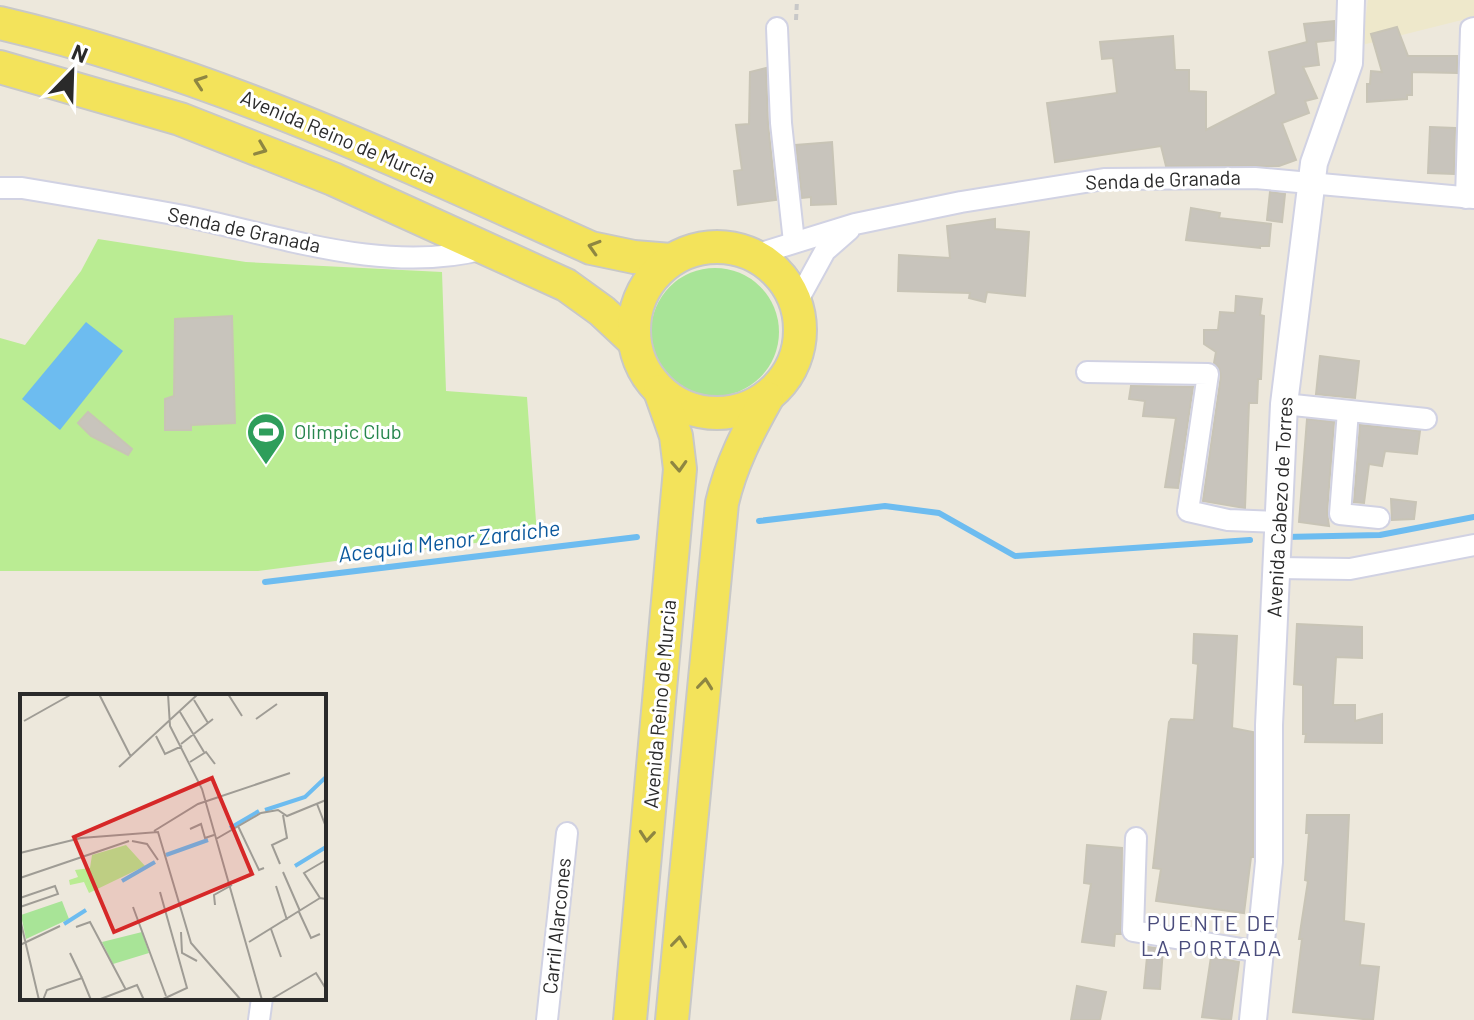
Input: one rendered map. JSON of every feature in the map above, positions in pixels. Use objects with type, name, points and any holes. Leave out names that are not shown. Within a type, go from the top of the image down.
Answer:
[{"type":"main road","name":"Avenida Reino de Murcia","points":[[0,23],[64,38],[247,98],[339,135],[591,248],[634,257],[671,260]]},
{"type":"main road","name":"Avenida Reino de Murcia","points":[[0,67],[114,98],[250,145],[488,248],[566,285],[602,311],[630,353]]},
{"type":"main road","points":[[727,247],[755,255],[780,274],[797,302],[801,335],[794,364],[777,389],[767,398],[741,410],[712,414],[684,407],[650,392],[643,368],[630,353],[636,310],[649,282],[671,260],[698,249],[727,247]]},
{"type":"main road","name":"Avenida Reino de Murcia","points":[[630,1020],[680,469],[676,436],[650,392]]},
{"type":"main road","name":"Avenida Reino de Murcia","points":[[672,1020],[722,503],[734,463],[767,398]]},
{"type":"street","name":"Avenida Cabezo de Torres","points":[[1253,1020],[1269,862],[1269,725],[1284,404],[1311,185],[1317,154],[1349,63],[1351,0]]},
{"type":"street","points":[[777,28],[781,123],[794,242]]},
{"type":"street","points":[[1470,198],[1471,29],[1474,28]]},
{"type":"street","name":"Senda de Granada","points":[[755,255],[855,224],[961,202],[1104,179],[1255,178],[1470,198]]},
{"type":"street","name":"Senda de Granada","points":[[0,188],[22,188],[153,211],[388,257],[465,254],[488,248]]},
{"type":"street","points":[[797,302],[825,251],[855,224]]},
{"type":"street","points":[[1087,372],[1208,374],[1188,511],[1228,520],[1279,522]]},
{"type":"street","points":[[1284,404],[1426,419]]},
{"type":"street","points":[[1348,411],[1340,514],[1379,518]]},
{"type":"street","points":[[1277,568],[1350,569],[1474,545]]},
{"type":"street","name":"Carril Alarcones","points":[[547,1020],[567,833]]},
{"type":"street","points":[[1136,838],[1133,931],[1260,952]]},
{"type":"street","points":[[259,1020],[262,1000]]},
{"type":"path","points":[[630,353],[650,392]]},
{"type":"shaded area","points":[[1368,0],[1474,0],[1474,17],[1362,45]]},
{"type":"green space","name":"Olimpic Club","points":[[98,239],[246,262],[442,272],[446,391],[527,397],[537,535],[258,571],[0,571],[0,338],[25,345],[81,271]]},
{"type":"green space","points":[[715,268],[740,273],[760,287],[774,307],[779,332],[774,357],[760,377],[740,391],[715,396],[690,391],[670,377],[656,357],[651,332],[656,307],[670,287],[690,273]]},
{"type":"water","points":[[86,322],[123,351],[60,430],[22,399]]},
{"type":"building","points":[[1334,21],[1334,40],[1316,42],[1319,65],[1303,67],[1317,98],[1305,101],[1309,113],[1282,123],[1296,160],[1279,166],[1166,166],[1161,146],[1055,162],[1047,103],[1117,93],[1113,58],[1102,59],[1100,42],[1173,36],[1175,70],[1189,70],[1189,91],[1206,92],[1206,130],[1276,94],[1269,52],[1307,42],[1304,24]]},
{"type":"building","points":[[1397,27],[1408,56],[1457,56],[1457,73],[1412,72],[1412,95],[1407,95],[1407,99],[1367,102],[1371,71],[1382,72],[1371,34]]},
{"type":"building","points":[[766,68],[776,200],[738,205],[734,171],[742,170],[736,125],[749,124],[750,72]]},
{"type":"building","points":[[1430,127],[1455,128],[1454,174],[1428,173]]},
{"type":"building","points":[[832,142],[836,204],[811,205],[811,197],[802,198],[796,145]]},
{"type":"building","points":[[1270,192],[1285,194],[1282,222],[1267,220]]},
{"type":"building","points":[[1191,208],[1220,213],[1219,218],[1271,224],[1269,246],[1260,248],[1186,240]]},
{"type":"building","points":[[995,219],[995,229],[1029,232],[1025,296],[987,292],[985,302],[969,298],[970,293],[898,291],[899,255],[950,258],[947,226]]},
{"type":"building","points":[[1236,296],[1262,299],[1260,315],[1264,316],[1257,403],[1249,403],[1245,508],[1203,501],[1221,376],[1214,363],[1216,352],[1204,344],[1204,330],[1218,330],[1220,312],[1235,313]]},
{"type":"building","points":[[232,316],[235,423],[191,425],[191,430],[165,430],[165,399],[174,396],[175,319]]},
{"type":"building","points":[[1320,356],[1359,361],[1355,398],[1316,394]]},
{"type":"building","points":[[1131,386],[1193,387],[1178,488],[1165,487],[1176,418],[1143,416],[1145,401],[1129,399]]},
{"type":"building","points":[[88,412],[132,449],[128,455],[91,436],[78,423]]},
{"type":"building","points":[[1307,419],[1334,422],[1327,513],[1329,526],[1299,522]]},
{"type":"building","points":[[1360,425],[1420,431],[1417,454],[1385,451],[1382,466],[1369,464],[1364,503],[1354,502]]},
{"type":"building","points":[[1391,499],[1416,502],[1414,519],[1392,520]]},
{"type":"building","points":[[1297,624],[1362,627],[1362,658],[1336,657],[1333,705],[1355,705],[1355,721],[1382,714],[1382,743],[1305,742],[1303,685],[1294,684]]},
{"type":"building","points":[[1194,634],[1237,636],[1232,728],[1253,732],[1253,857],[1244,913],[1156,901],[1161,869],[1153,868],[1169,722],[1171,719],[1194,720],[1198,664],[1193,663]]},
{"type":"building","points":[[1307,815],[1349,815],[1344,921],[1364,924],[1360,965],[1379,967],[1373,1020],[1293,1012],[1308,881],[1305,880],[1309,833],[1306,833]]},
{"type":"building","points":[[1087,845],[1122,848],[1121,934],[1115,934],[1114,946],[1082,942],[1091,884],[1084,883]]},
{"type":"building","points":[[1148,947],[1163,949],[1160,989],[1144,988]]},
{"type":"building","points":[[1211,957],[1239,962],[1231,1020],[1202,1017]]},
{"type":"building","points":[[1077,986],[1106,992],[1100,1020],[1071,1020]]},
{"type":"waterway","name":"Acequia Menor Zaraiche","points":[[759,521],[885,506],[939,513],[1015,556],[1250,540]]},
{"type":"waterway","name":"Acequia Menor Zaraiche","points":[[1285,537],[1380,535],[1474,517]]},
{"type":"waterway","name":"Acequia Menor Zaraiche","points":[[265,582],[637,537]]},
{"type":"place","name":"Olimpic Club","points":[[266,466]]},
{"type":"district","name":"PUENTE DE LA PORTADA","points":[[1212,936]]}]
